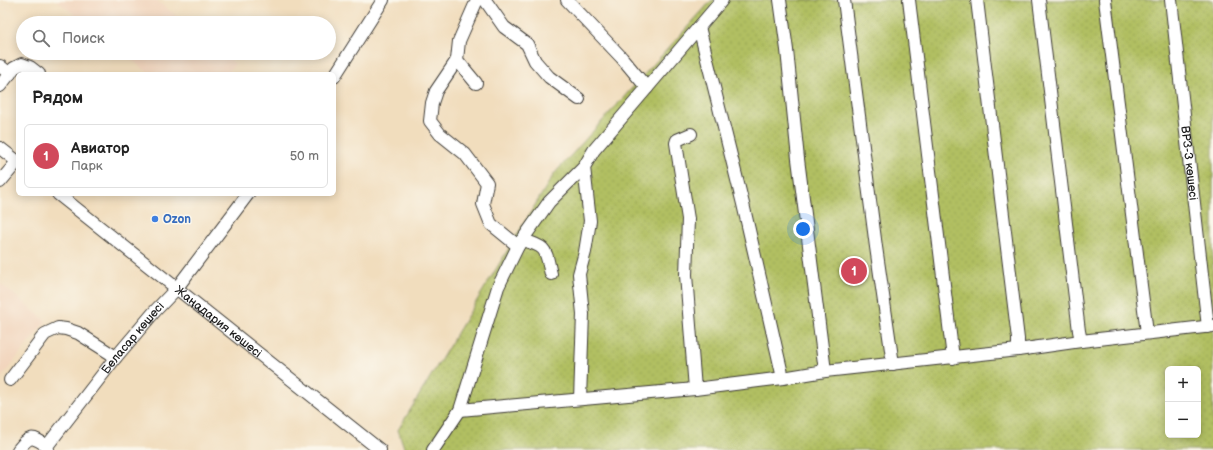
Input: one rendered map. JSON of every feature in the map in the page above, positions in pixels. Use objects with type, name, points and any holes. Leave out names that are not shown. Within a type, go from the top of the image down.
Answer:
[{"type":"street","points":[[336,74],[383,0]]},
{"type":"street","points":[[477,0],[459,41],[457,60],[436,91],[432,103],[430,121],[440,134],[465,154],[487,183],[483,204],[491,224],[520,243],[540,246],[546,252],[551,274]]},
{"type":"street","points":[[485,0],[504,27],[527,44],[535,61],[549,77],[579,99]]},
{"type":"street","points":[[567,0],[622,58],[647,88]]},
{"type":"street","points":[[433,450],[460,410],[498,287],[520,243],[549,202],[584,167],[594,150],[722,0]]},
{"type":"street","points":[[780,0],[787,50],[798,159],[825,371]]},
{"type":"street","points":[[844,0],[876,247],[893,364]]},
{"type":"street","points":[[909,0],[953,358]]},
{"type":"street","points":[[977,0],[1018,339],[1018,350]]},
{"type":"street","points":[[1040,0],[1081,341]]},
{"type":"street","points":[[1105,0],[1147,333]]},
{"type":"street","name":"ВРЗ-3 көшесі","points":[[1171,0],[1211,326]]},
{"type":"street","points":[[699,27],[743,204],[783,378]]},
{"type":"street","points":[[457,60],[476,83]]},
{"type":"street","points":[[0,86],[14,68],[22,64],[30,67],[36,72]]},
{"type":"street","points":[[0,66],[10,74]]},
{"type":"street","points":[[691,134],[677,140],[676,143],[688,219],[686,275],[695,389]]},
{"type":"street","points":[[0,148],[16,160]]},
{"type":"street","points":[[0,182],[16,164]]},
{"type":"street","points":[[580,399],[583,314],[579,274],[585,252],[590,221],[584,167]]},
{"type":"street","name":"Жаңадария көшесі","points":[[60,196],[380,450]]},
{"type":"street","name":"Беласар көшесі","points":[[48,448],[116,357],[176,289],[242,196]]},
{"type":"street","points":[[460,410],[695,389],[825,371],[953,358],[1211,326]]},
{"type":"street","points":[[10,380],[45,334],[58,328],[78,333],[116,357]]},
{"type":"street","points":[[18,450],[25,441],[30,438],[36,439],[48,448]]},
{"type":"shaded area","points":[[56,0],[156,0],[176,16],[76,16]]},
{"type":"shaded area","points":[[132,60],[230,60],[235,64],[229,72],[147,72]]},
{"type":"shaded area","points":[[0,283],[46,321],[0,379]]},
{"type":"green space","points":[[712,0],[1213,0],[1213,450],[405,450],[398,430],[554,174]]},
{"type":"place","name":"Ozon","points":[[155,219]]},
{"type":"place","name":"Авиатор","points":[[854,271]]}]
